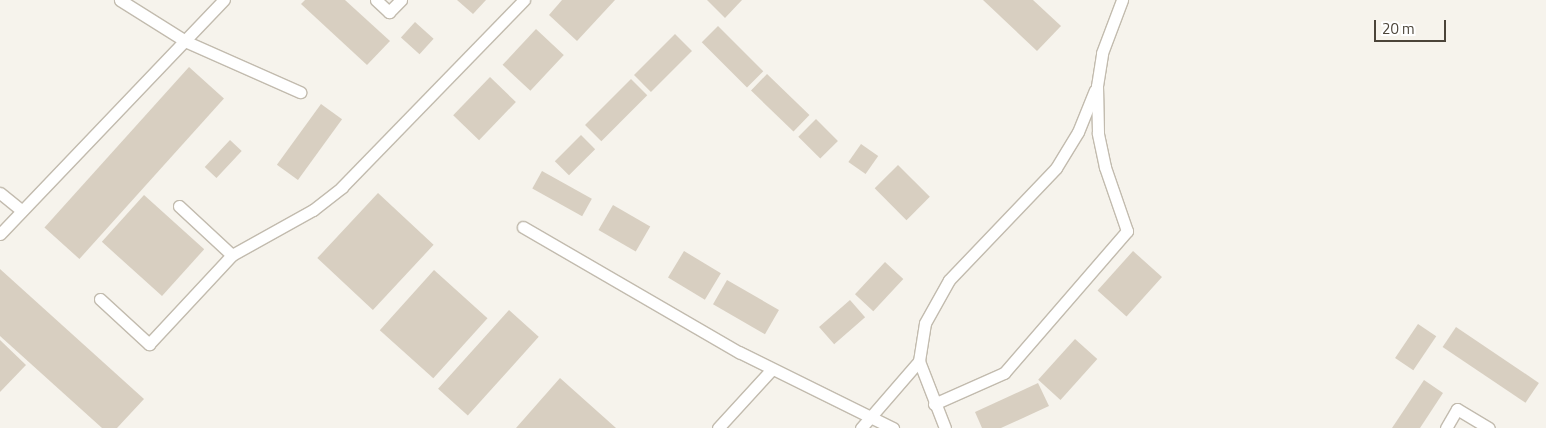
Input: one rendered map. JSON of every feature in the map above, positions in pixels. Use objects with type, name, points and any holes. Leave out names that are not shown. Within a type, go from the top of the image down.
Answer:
[{"type":"lane","points":[[120,0],[187,42],[300,92]]},
{"type":"lane","points":[[0,234],[187,42],[224,0]]},
{"type":"lane","points":[[376,0],[389,12],[401,0]]},
{"type":"lane","points":[[100,299],[148,344],[232,255],[313,210],[342,187],[524,0]]},
{"type":"lane","points":[[934,404],[1004,373],[1127,232],[1105,167],[1098,134],[1097,86],[1102,53],[1122,0]]},
{"type":"lane","points":[[945,428],[934,404],[920,361],[925,324],[949,280],[1056,168],[1078,132],[1097,86]]},
{"type":"lane","points":[[0,193],[22,211]]},
{"type":"lane","points":[[179,206],[232,255]]},
{"type":"lane","points":[[523,227],[772,369],[818,388],[893,428]]},
{"type":"lane","points":[[861,428],[920,361]]},
{"type":"lane","points":[[718,428],[772,369]]},
{"type":"lane","points":[[1446,428],[1457,409],[1488,428]]},
{"type":"building","points":[[305,0],[345,0],[390,41],[367,65],[301,4]]},
{"type":"building","points":[[457,0],[486,0],[473,14]]},
{"type":"building","points":[[562,0],[615,0],[577,41],[549,15]]},
{"type":"building","points":[[707,0],[742,0],[725,18]]},
{"type":"building","points":[[983,0],[1033,0],[1061,26],[1037,51]]},
{"type":"building","points":[[415,22],[434,39],[420,54],[401,38]]},
{"type":"building","points":[[718,26],[763,71],[747,88],[702,42]]},
{"type":"building","points":[[536,29],[564,55],[530,91],[503,65]]},
{"type":"building","points":[[675,34],[692,51],[651,92],[634,75]]},
{"type":"building","points":[[189,67],[224,98],[79,259],[44,228]]},
{"type":"building","points":[[767,74],[809,115],[793,132],[751,91]]},
{"type":"building","points":[[490,77],[516,102],[479,140],[453,115]]},
{"type":"building","points":[[631,79],[647,95],[601,141],[585,125]]},
{"type":"building","points":[[321,104],[342,119],[298,180],[277,165]]},
{"type":"building","points":[[816,119],[838,141],[820,159],[798,137]]},
{"type":"building","points":[[581,135],[595,149],[569,175],[555,161]]},
{"type":"building","points":[[230,140],[242,151],[216,178],[205,167]]},
{"type":"building","points":[[861,144],[878,156],[866,174],[848,162]]},
{"type":"building","points":[[898,165],[930,197],[906,220],[875,188]]},
{"type":"building","points":[[542,171],[592,199],[582,216],[532,188]]},
{"type":"building","points":[[378,193],[434,245],[373,310],[317,258]]},
{"type":"building","points":[[144,195],[204,249],[162,296],[102,242]]},
{"type":"building","points":[[613,205],[650,226],[636,252],[598,230]]},
{"type":"building","points":[[684,251],[721,273],[705,300],[668,278]]},
{"type":"building","points":[[1133,251],[1162,277],[1127,316],[1098,290]]},
{"type":"building","points":[[885,262],[903,279],[873,311],[855,294]]},
{"type":"building","points":[[0,269],[144,399],[117,428],[102,428],[0,336]]},
{"type":"building","points":[[434,270],[488,318],[433,378],[380,330]]},
{"type":"building","points":[[727,280],[779,310],[765,334],[713,304]]},
{"type":"building","points":[[850,300],[865,317],[834,344],[819,327]]},
{"type":"building","points":[[509,310],[539,337],[468,416],[438,389]]},
{"type":"building","points":[[1418,324],[1436,336],[1413,370],[1395,358]]},
{"type":"building","points":[[1456,327],[1539,383],[1525,403],[1443,347]]},
{"type":"building","points":[[1075,339],[1097,359],[1060,400],[1038,380]]},
{"type":"building","points":[[0,340],[26,365],[0,392]]},
{"type":"building","points":[[560,378],[616,428],[516,428]]},
{"type":"building","points":[[1424,380],[1443,393],[1420,428],[1392,428]]},
{"type":"building","points":[[1038,383],[1049,406],[1001,428],[982,428],[975,412]]}]
